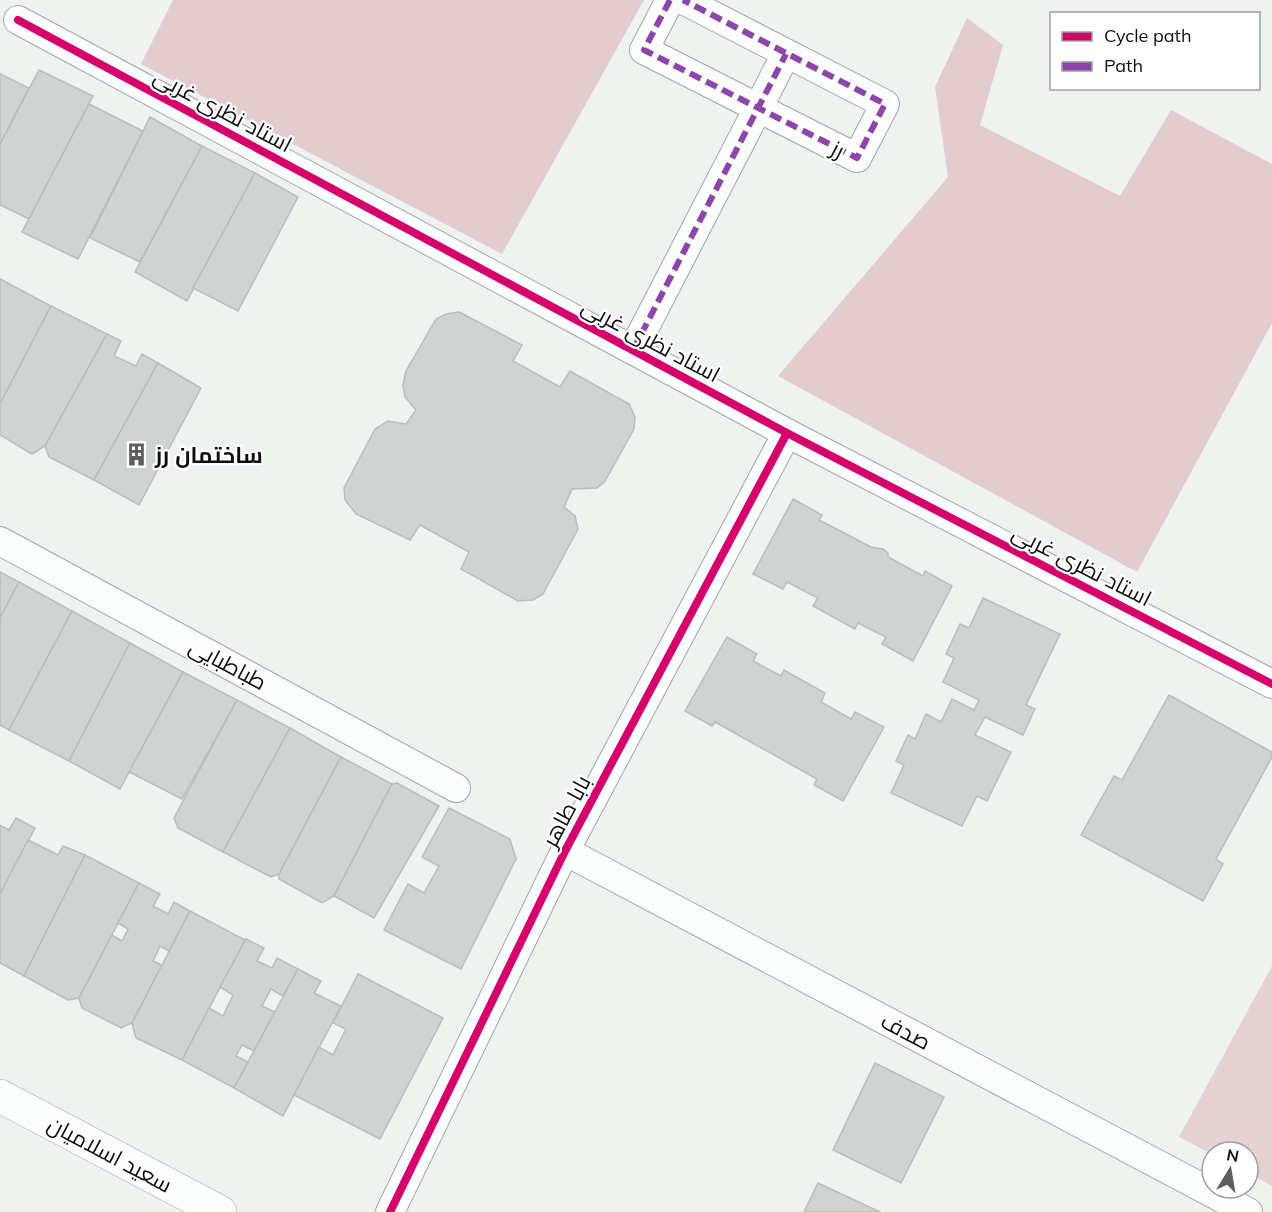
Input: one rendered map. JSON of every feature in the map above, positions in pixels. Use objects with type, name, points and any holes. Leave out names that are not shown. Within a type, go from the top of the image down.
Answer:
[{"type":"street","name":"رز","points":[[670,0],[644,50],[857,158],[885,104],[683,0]]},
{"type":"street","name":"استاد نظری غربی","points":[[18,20],[787,433],[1272,684]]},
{"type":"street","points":[[633,351],[786,54]]},
{"type":"street","name":"بابا طاهر","points":[[390,1212],[565,851],[787,433]]},
{"type":"street","name":"طباطبایی","points":[[0,541],[456,788]]},
{"type":"street","name":"صدف","points":[[565,851],[1248,1212]]},
{"type":"street","name":"سعید اسلامیان","points":[[0,1096],[220,1212]]},
{"type":"shaded area","points":[[173,0],[644,0],[502,254],[141,64]]},
{"type":"shaded area","points":[[967,18],[1003,45],[980,125],[1120,196],[1171,110],[1272,164],[1272,323],[1137,572],[778,376],[948,177],[935,87]]},
{"type":"shaded area","points":[[1272,966],[1272,1186],[1260,1180],[1260,1140],[1200,1140],[1200,1148],[1179,1137]]},
{"type":"building","points":[[39,70],[93,96],[29,219],[0,205],[0,144]]},
{"type":"building","points":[[0,74],[29,88],[0,144]]},
{"type":"building","points":[[89,104],[143,131],[78,259],[22,232]]},
{"type":"building","points":[[150,117],[202,146],[140,262],[90,238]]},
{"type":"building","points":[[202,146],[255,173],[187,301],[135,272]]},
{"type":"building","points":[[255,173],[298,197],[238,311],[193,288]]},
{"type":"building","points":[[0,279],[51,306],[0,404]]},
{"type":"building","points":[[51,306],[107,334],[45,446],[32,454],[0,435],[0,404]]},
{"type":"building","points":[[459,312],[522,345],[513,361],[560,387],[570,371],[629,404],[635,417],[634,429],[605,481],[597,488],[572,489],[564,507],[575,516],[578,529],[543,594],[533,600],[518,601],[461,569],[469,552],[420,525],[410,540],[356,514],[345,500],[344,488],[375,429],[388,421],[406,424],[416,410],[405,397],[403,385],[406,371],[436,319],[446,314]]},
{"type":"building","points":[[107,334],[121,341],[114,356],[136,366],[142,354],[158,363],[94,480],[49,457],[45,446]]},
{"type":"building","name":"ساختمان رز","points":[[158,363],[201,388],[139,505],[94,480]]},
{"type":"building","points":[[793,499],[822,515],[819,520],[871,547],[883,549],[888,553],[888,557],[923,576],[925,571],[952,586],[913,661],[882,644],[886,637],[858,623],[855,629],[813,606],[818,598],[787,582],[783,589],[753,574]]},
{"type":"building","points":[[0,572],[19,582],[0,618]]},
{"type":"building","points":[[19,582],[72,611],[9,730],[0,725],[0,618]]},
{"type":"building","points":[[983,598],[1060,634],[1026,705],[1035,709],[1023,735],[985,717],[975,735],[1011,752],[987,801],[977,796],[962,826],[891,793],[904,765],[896,761],[908,735],[915,739],[926,714],[941,722],[952,699],[974,710],[979,700],[943,682],[954,658],[946,654],[960,624],[969,628]]},
{"type":"building","points":[[72,611],[130,643],[69,761],[9,730]]},
{"type":"building","points":[[727,637],[757,654],[753,661],[781,676],[784,670],[825,693],[821,702],[851,719],[855,712],[884,727],[843,801],[814,785],[817,779],[715,722],[712,726],[685,711]]},
{"type":"building","points":[[130,643],[183,672],[120,789],[69,761]]},
{"type":"building","points":[[183,672],[237,700],[182,799],[129,772]]},
{"type":"building","points":[[1169,695],[1272,752],[1272,757],[1216,859],[1223,864],[1203,901],[1081,835],[1114,776],[1122,780]]},
{"type":"building","points":[[237,700],[290,728],[223,852],[178,828],[174,818]]},
{"type":"building","points":[[290,728],[341,757],[279,874],[271,877],[223,852]]},
{"type":"building","points":[[341,757],[392,784],[334,896],[322,903],[279,879],[279,874]]},
{"type":"building","points":[[397,783],[439,806],[374,918],[334,896],[392,784]]},
{"type":"building","points":[[449,808],[510,839],[516,859],[461,969],[384,930],[408,884],[424,893],[439,866],[422,857]]},
{"type":"building","points":[[16,818],[35,828],[0,894],[0,825],[9,830]]},
{"type":"building","points":[[28,840],[58,855],[63,846],[85,855],[24,976],[0,963],[0,894]]},
{"type":"building","points":[[85,855],[139,883],[79,998],[68,1000],[24,976]]},
{"type":"building","points":[[139,883],[160,894],[153,906],[168,914],[174,902],[190,911],[169,951],[160,946],[153,961],[162,965],[132,1023],[121,1028],[82,1008],[79,998],[112,935],[122,941],[128,929],[118,923]]},
{"type":"building","points":[[190,911],[245,940],[182,1060],[136,1038],[132,1023]]},
{"type":"building","points":[[246,939],[264,948],[257,961],[272,968],[277,958],[298,969],[283,996],[271,989],[262,1006],[275,1012],[254,1051],[242,1045],[236,1056],[248,1062],[234,1088],[182,1060],[209,1008],[223,1016],[233,995],[220,987]]},
{"type":"building","points":[[298,969],[321,981],[314,993],[341,1006],[283,1116],[234,1088]]},
{"type":"building","points":[[358,974],[443,1018],[380,1139],[294,1095],[319,1047],[333,1055],[346,1029],[333,1023]]},
{"type":"building","points":[[875,1063],[944,1097],[901,1183],[833,1150]]},
{"type":"building","points":[[818,1183],[880,1212],[804,1212]]},
{"type":"marked path","points":[[670,0],[644,50],[857,158],[885,104],[683,0]]},
{"type":"marked path","points":[[633,350],[786,54]]},
{"type":"cycle path","points":[[18,20],[787,433],[1272,684]]},
{"type":"cycle path","points":[[390,1212],[565,851],[787,433]]},
{"type":"place","name":"ساختمان رز","points":[[137,455]]}]
